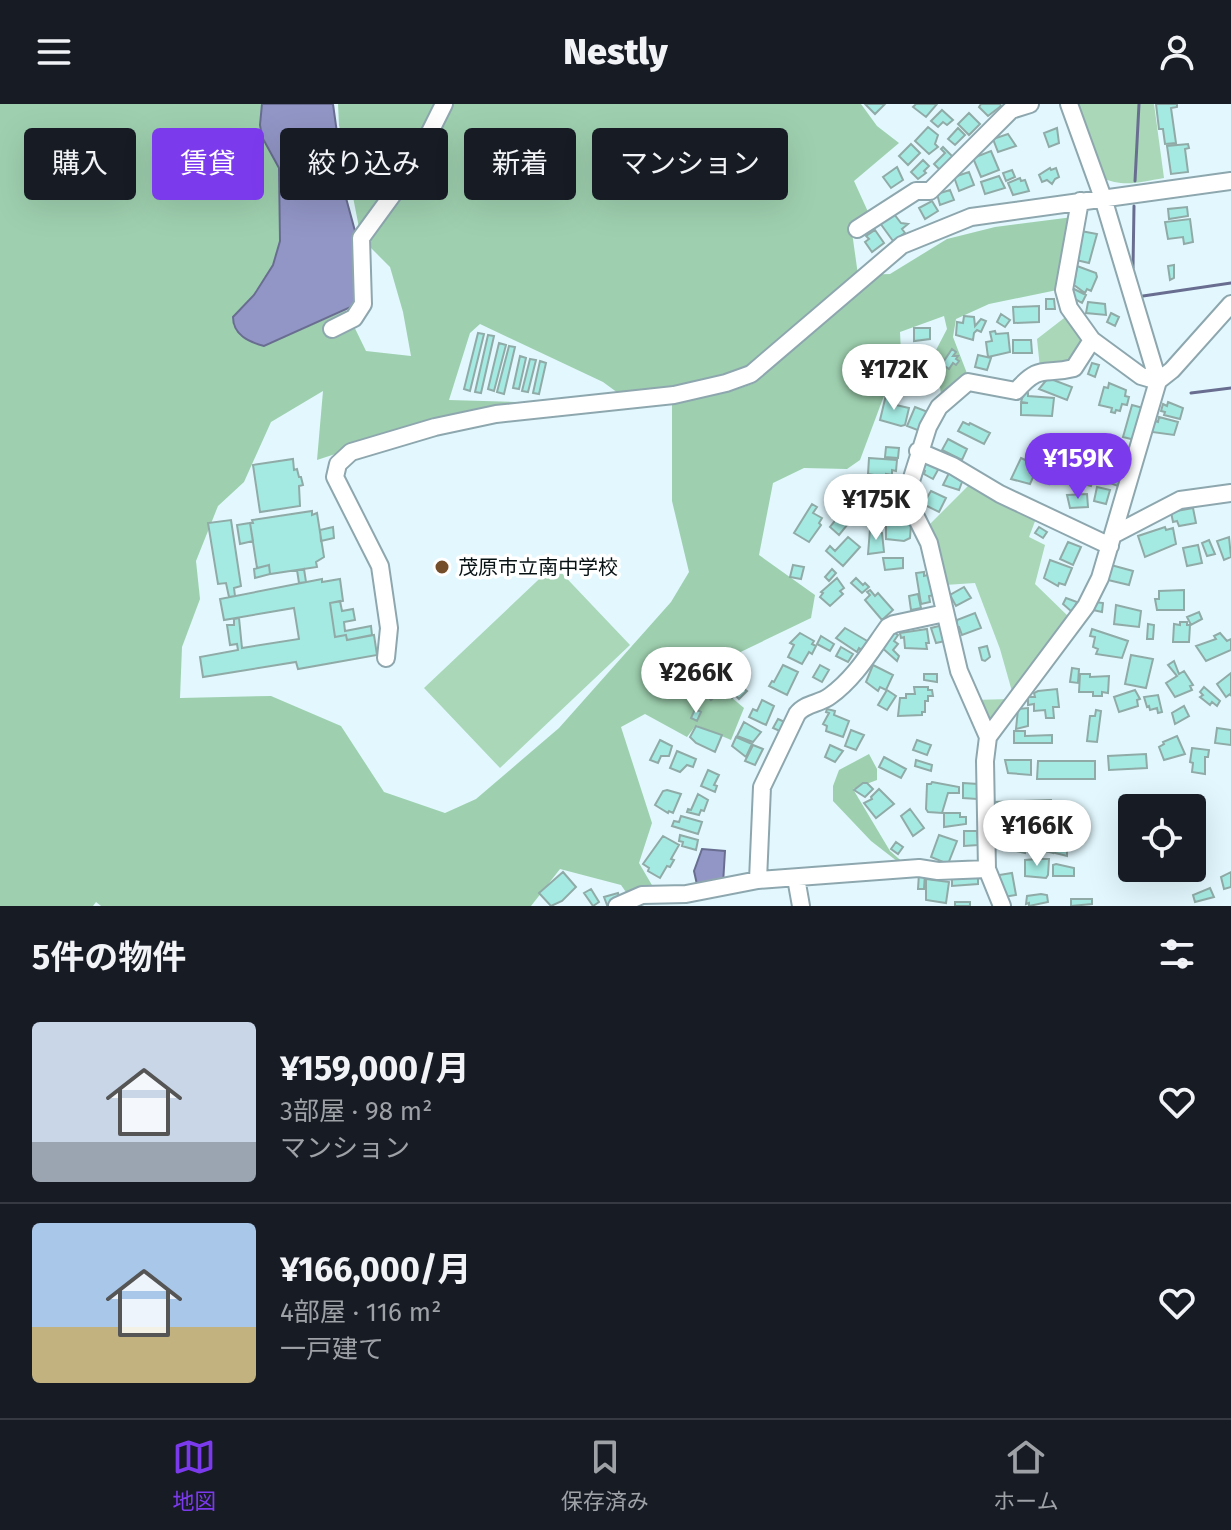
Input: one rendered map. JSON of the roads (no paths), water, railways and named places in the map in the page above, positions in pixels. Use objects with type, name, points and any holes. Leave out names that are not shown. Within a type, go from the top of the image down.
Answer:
[{"type":"street","points":[[332,329],[354,318],[363,304],[361,238],[412,168],[444,104]]},
{"type":"street","points":[[857,229],[916,191],[930,191],[1011,110],[1030,104]]},
{"type":"street","points":[[1002,906],[987,869],[985,761],[988,737],[1086,606],[1100,578],[1158,381],[1103,198],[1069,104]]},
{"type":"street","points":[[386,658],[389,628],[380,566],[335,477],[338,464],[351,452],[435,427],[496,414],[674,395],[726,383],[751,374],[763,365],[902,245],[971,217],[1231,181]]},
{"type":"street","points":[[1080,201],[1064,290],[1073,315],[1092,340],[1141,376],[1158,381]]},
{"type":"street","points":[[1158,381],[1172,370],[1231,304]]},
{"type":"street","points":[[988,737],[959,671],[929,543],[912,509],[911,481],[918,451],[939,407],[968,382],[1016,391],[1038,371],[1074,368],[1092,340]]},
{"type":"street","points":[[918,451],[953,466],[1000,494],[1111,541]]},
{"type":"street","points":[[1111,541],[1180,500],[1231,493]]},
{"type":"street","points":[[758,880],[762,787],[797,714],[802,707],[828,698],[850,680],[888,627],[945,613]]},
{"type":"street","points":[[617,906],[642,895],[686,894],[758,880],[905,868],[938,871],[987,869]]},
{"type":"street","points":[[796,878],[801,906]]},
{"type":"water","points":[[262,104],[333,104],[336,128],[280,128],[280,200],[347,200],[355,231],[360,292],[353,306],[264,346],[239,333],[233,317],[254,295],[273,265],[280,241],[279,168],[264,141],[264,128],[260,125]]},
{"type":"water","points":[[702,849],[725,851],[723,884],[698,889],[694,871]]},
{"type":"waterway","points":[[1135,181],[1139,104]]},
{"type":"waterway","points":[[1133,268],[1134,206]]},
{"type":"waterway","points":[[1143,296],[1231,283]]},
{"type":"waterway","points":[[1191,393],[1231,388]]},
{"type":"place","name":"茂原市立南中学校","points":[[442,567]]}]
